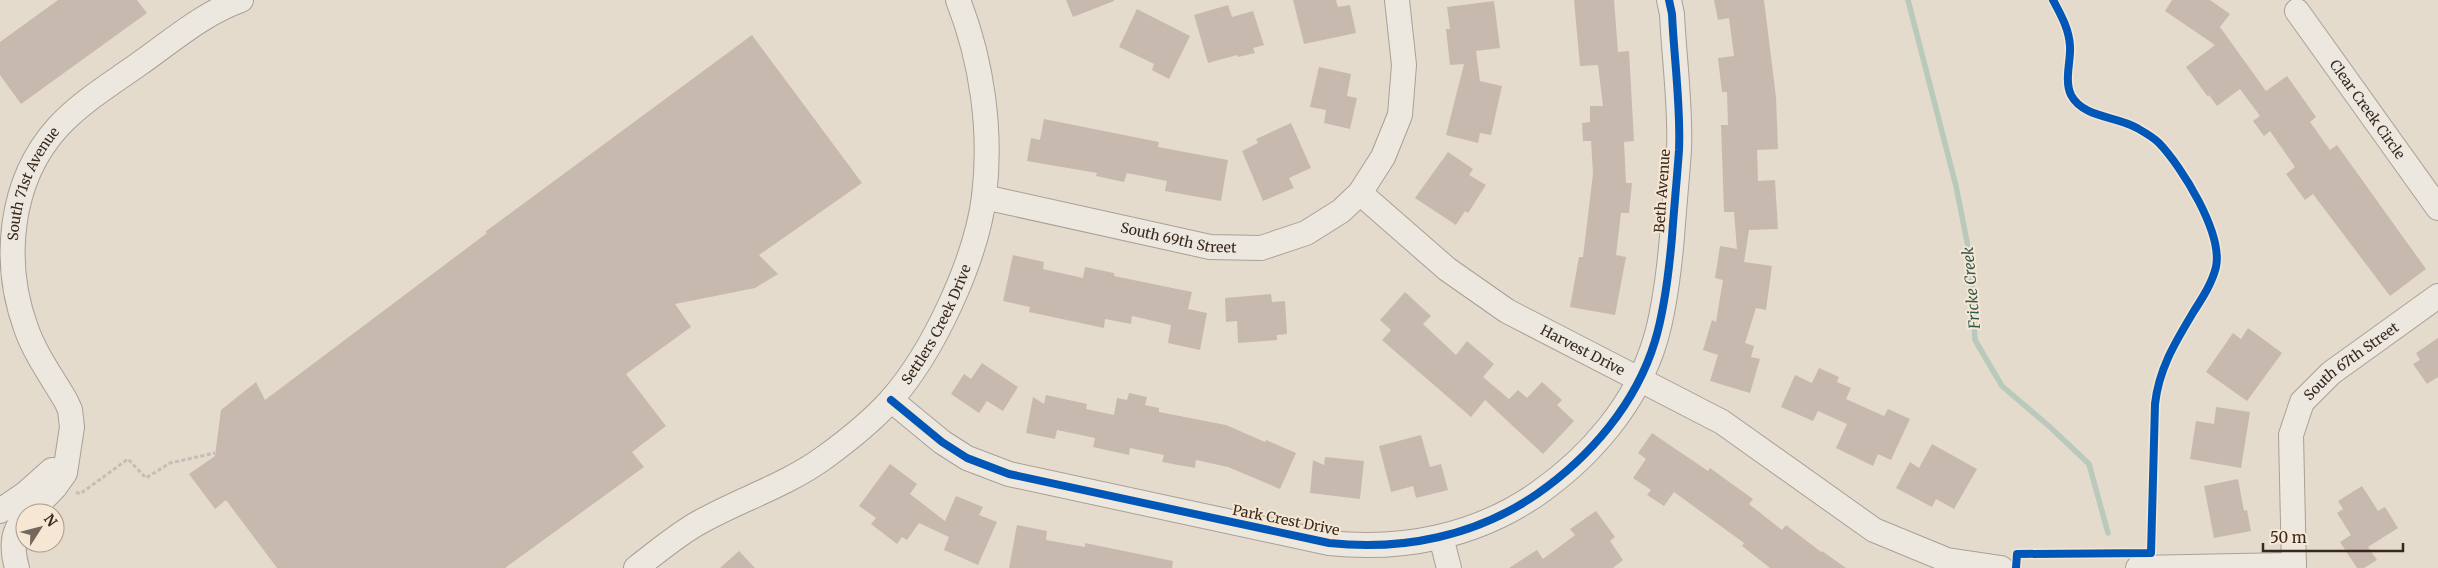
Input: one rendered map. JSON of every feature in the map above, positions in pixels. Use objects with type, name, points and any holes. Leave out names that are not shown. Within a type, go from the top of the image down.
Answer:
[{"type":"street","name":"South 71st Avenue","points":[[39,503],[64,474],[72,428],[70,410],[27,330],[14,281],[13,230],[18,204],[29,172],[46,142],[70,115],[207,15],[241,0]]},
{"type":"street","name":"Settlers Creek Drive","points":[[636,568],[700,522],[787,481],[823,458],[857,432],[891,400],[932,343],[960,282],[984,197],[986,116],[970,30],[958,0]]},
{"type":"street","points":[[1360,193],[1383,157],[1400,114],[1404,65],[1397,0]]},
{"type":"street","name":"Beth Avenue","points":[[1639,379],[1655,341],[1669,272],[1679,149],[1672,14],[1669,0]]},
{"type":"street","name":"Clear Creek Circle","points":[[2297,11],[2438,208]]},
{"type":"street","name":"South 69th Street","points":[[984,197],[1210,247],[1261,248],[1306,233],[1341,211],[1360,193]]},
{"type":"street","name":"Harvest Drive","points":[[1360,193],[1446,269],[1507,311],[1722,422],[1874,530],[1947,560],[2001,568]]},
{"type":"street","name":"South 67th Street","points":[[2294,566],[2291,435],[2302,402],[2331,373],[2438,296]]},
{"type":"street","name":"Park Crest Drive","points":[[891,400],[942,442],[967,458],[1009,474],[1329,543],[1382,546],[1441,537],[1471,529],[1520,506],[1555,481],[1589,452],[1618,414],[1639,379]]},
{"type":"street","points":[[0,511],[25,494],[67,455]]},
{"type":"street","points":[[1441,537],[1449,568]]},
{"type":"street","points":[[15,538],[13,546],[17,568]]},
{"type":"street","points":[[2138,568],[2294,566]]},
{"type":"path","points":[[69,496],[73,490],[80,494],[128,459],[146,478],[170,462],[215,453]]},
{"type":"building","points":[[58,0],[137,0],[147,13],[21,104],[0,75],[0,42]]},
{"type":"building","points":[[1066,0],[1114,0],[1114,1],[1073,17]]},
{"type":"building","points":[[1293,0],[1336,0],[1338,7],[1350,5],[1356,33],[1304,44]]},
{"type":"building","points":[[1574,0],[1614,0],[1618,52],[1629,51],[1634,141],[1624,142],[1626,183],[1632,183],[1629,213],[1621,213],[1616,255],[1626,257],[1615,315],[1570,307],[1579,257],[1583,257],[1593,174],[1591,141],[1583,141],[1582,123],[1590,122],[1590,106],[1603,106],[1598,65],[1580,66]]},
{"type":"building","points":[[1714,0],[1764,0],[1776,97],[1778,149],[1757,150],[1758,181],[1775,180],[1778,229],[1749,230],[1744,262],[1772,266],[1766,310],[1756,308],[1745,343],[1754,346],[1751,357],[1760,359],[1750,393],[1710,381],[1718,355],[1703,350],[1712,320],[1716,322],[1723,280],[1715,278],[1720,246],[1737,249],[1734,212],[1724,212],[1721,125],[1728,125],[1727,92],[1722,92],[1718,58],[1734,56],[1729,18],[1718,20]]},
{"type":"building","points":[[2172,0],[2210,0],[2230,14],[2220,27],[2266,91],[2287,76],[2316,117],[2310,122],[2330,150],[2337,145],[2426,269],[2390,296],[2313,194],[2305,200],[2286,174],[2295,167],[2270,131],[2264,136],[2253,121],[2260,116],[2240,89],[2217,106],[2209,95],[2208,97],[2186,67],[2215,45],[2165,11]]},
{"type":"building","points":[[1494,1],[1500,48],[1476,51],[1480,81],[1502,86],[1491,135],[1480,133],[1478,143],[1446,135],[1464,64],[1450,65],[1446,29],[1450,29],[1447,7]]},
{"type":"building","points":[[1228,5],[1232,17],[1253,11],[1264,45],[1253,48],[1255,53],[1238,57],[1237,55],[1208,63],[1194,15]]},
{"type":"building","points":[[1137,9],[1190,36],[1169,79],[1152,70],[1154,64],[1119,47]]},
{"type":"building","points":[[752,35],[862,183],[759,255],[778,274],[755,288],[675,304],[691,327],[626,374],[666,426],[632,452],[644,467],[505,568],[277,568],[226,500],[215,509],[189,474],[215,456],[221,410],[256,382],[265,400],[487,233],[485,232]]},
{"type":"building","points":[[1319,67],[1351,74],[1347,96],[1357,98],[1350,129],[1324,123],[1326,110],[1310,107]]},
{"type":"building","points":[[1044,119],[1159,142],[1158,147],[1228,160],[1221,201],[1165,191],[1167,181],[1127,173],[1124,182],[1096,176],[1097,173],[1027,161],[1031,138],[1040,140]]},
{"type":"building","points":[[1291,123],[1311,168],[1289,178],[1294,188],[1263,201],[1242,151],[1258,143],[1256,139]]},
{"type":"building","points":[[1448,152],[1473,169],[1469,175],[1486,185],[1468,213],[1465,211],[1456,225],[1415,198]]},
{"type":"building","points":[[1013,255],[1044,262],[1043,269],[1083,278],[1085,267],[1114,273],[1114,276],[1192,292],[1188,309],[1207,313],[1200,350],[1168,343],[1171,325],[1132,316],[1131,324],[1105,319],[1104,328],[1029,312],[1030,307],[1003,301]]},
{"type":"building","points":[[1405,292],[1431,316],[1423,324],[1456,355],[1467,341],[1494,364],[1483,377],[1509,399],[1518,390],[1527,398],[1542,382],[1562,400],[1557,405],[1574,421],[1543,454],[1485,400],[1471,417],[1382,340],[1391,330],[1380,320]]},
{"type":"building","points":[[1271,294],[1272,302],[1285,301],[1287,334],[1277,335],[1277,340],[1238,343],[1237,321],[1226,322],[1225,298]]},
{"type":"building","points":[[2248,328],[2282,353],[2247,401],[2206,372],[2233,333],[2241,339]]},
{"type":"building","points":[[2438,338],[2438,377],[2427,384],[2413,364],[2420,360],[2416,353]]},
{"type":"building","points":[[982,363],[1018,387],[1003,411],[987,401],[979,413],[951,394],[964,374],[971,379]]},
{"type":"building","points":[[1819,368],[1839,377],[1837,382],[1851,388],[1846,399],[1884,416],[1888,409],[1910,419],[1891,460],[1878,454],[1873,466],[1836,448],[1847,424],[1818,411],[1813,421],[1781,407],[1795,375],[1812,383]]},
{"type":"building","points":[[1129,393],[1147,397],[1145,405],[1159,408],[1159,412],[1226,425],[1296,453],[1280,489],[1228,467],[1196,460],[1195,468],[1162,462],[1164,455],[1130,448],[1129,455],[1093,447],[1095,438],[1057,430],[1055,439],[1026,433],[1033,397],[1044,404],[1046,395],[1087,404],[1086,409],[1114,415],[1117,398],[1127,400]]},
{"type":"building","points":[[2216,407],[2250,412],[2241,468],[2190,459],[2196,421],[2214,424]]},
{"type":"building","points":[[1652,433],[1708,471],[1710,468],[1753,499],[1749,504],[1782,530],[1786,525],[1821,552],[1846,568],[1770,568],[1742,546],[1744,543],[1674,492],[1664,506],[1647,495],[1651,490],[1633,478],[1646,459],[1638,453]]},
{"type":"building","points":[[1421,435],[1430,467],[1441,464],[1448,490],[1416,498],[1413,486],[1391,492],[1379,446]]},
{"type":"building","points":[[1932,444],[1977,469],[1954,509],[1936,499],[1932,507],[1896,488],[1910,462],[1919,468]]},
{"type":"building","points":[[1325,457],[1364,461],[1360,499],[1310,493],[1313,460],[1324,465]]},
{"type":"building","points":[[890,464],[917,484],[910,494],[945,521],[956,496],[983,507],[979,515],[997,522],[978,565],[944,550],[949,537],[919,523],[907,540],[902,537],[897,544],[871,524],[876,518],[859,506]]},
{"type":"building","points":[[2238,479],[2244,511],[2247,510],[2251,531],[2214,538],[2204,486]]},
{"type":"building","points":[[2362,486],[2378,511],[2385,507],[2398,528],[2368,547],[2377,560],[2364,568],[2357,568],[2340,542],[2351,535],[2337,513],[2343,509],[2338,501]]},
{"type":"building","points":[[1596,511],[1615,537],[1610,541],[1623,560],[1613,568],[1509,568],[1537,550],[1543,559],[1575,535],[1570,529]]},
{"type":"building","points":[[1017,525],[1047,531],[1046,540],[1085,547],[1085,543],[1173,561],[1172,568],[1009,568]]},
{"type":"building","points":[[739,551],[755,568],[720,568]]},
{"type":"waterway","name":"Fricke Creek","points":[[1908,0],[1956,186],[1970,257],[1975,340],[2002,386],[2050,427],[2089,464],[2108,533]]},
{"type":"cycle path","points":[[891,400],[942,442],[967,458],[1009,474],[1329,543],[1384,545],[1438,537],[1464,530],[1514,508],[1557,479],[1593,446],[1609,427],[1636,386],[1647,364],[1655,341],[1668,276],[1679,150],[1678,100],[1672,14],[1669,0]]},
{"type":"cycle path","points":[[2016,568],[2017,554],[2151,553],[2155,404],[2157,391],[2169,355],[2212,279],[2216,267],[2217,253],[2207,219],[2199,201],[2179,168],[2157,141],[2129,124],[2101,116],[2076,103],[2071,95],[2068,83],[2070,52],[2068,34],[2053,0]]}]
